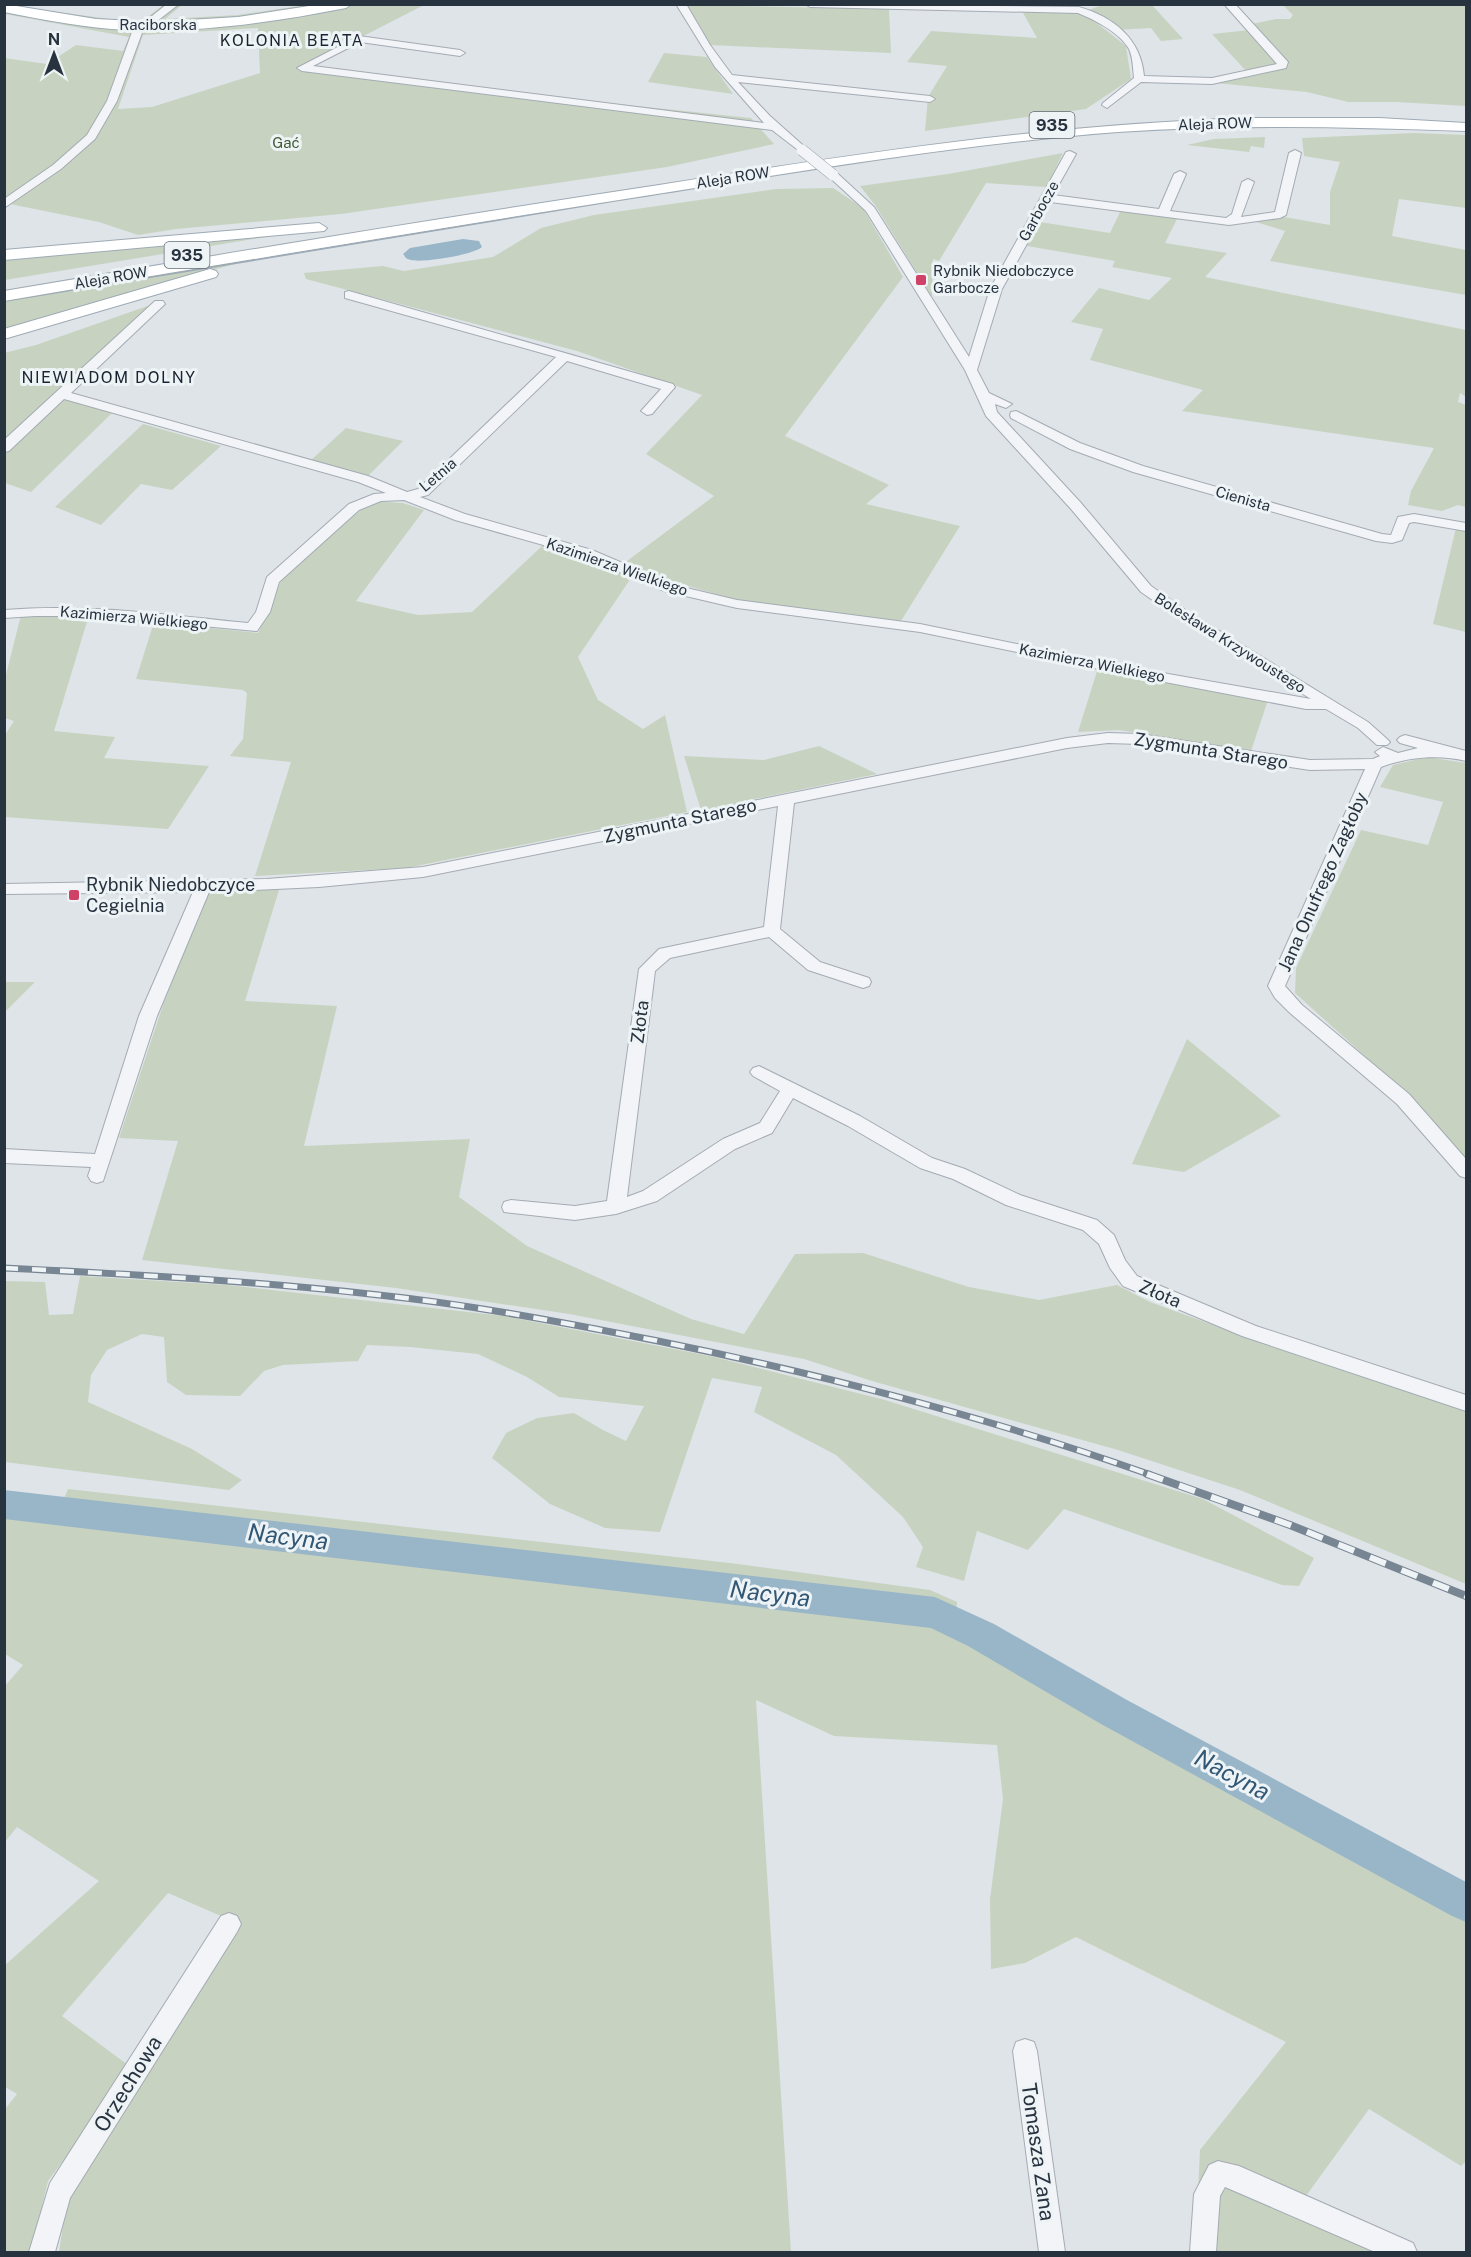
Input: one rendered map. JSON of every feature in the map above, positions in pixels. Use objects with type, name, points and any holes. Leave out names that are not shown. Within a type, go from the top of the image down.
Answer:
[{"type":"main road","name":"Raciborska","points":[[4,8],[100,24],[144,26],[226,24],[346,4]]},
{"type":"main road","name":"Aleja ROW","points":[[4,286],[369,225],[1035,127],[1148,117],[1239,114],[1384,114],[1467,118]]},
{"type":"main road","name":"Aleja ROW","points":[[4,296],[340,238],[917,150],[1048,134],[1141,127],[1272,122],[1371,122],[1467,127]]},
{"type":"main road","points":[[4,255],[369,225]]},
{"type":"main road","points":[[4,334],[263,258],[340,238]]},
{"type":"street","points":[[4,205],[57,167],[81,147],[95,131],[112,101],[134,37],[144,26],[174,4]]},
{"type":"street","name":"Bolesława Krzywoustego","points":[[681,4],[699,39],[773,127],[870,208],[971,370],[994,412],[1146,589],[1326,704],[1363,725],[1405,744]]},
{"type":"street","points":[[810,4],[1079,10],[1092,14],[1132,46],[1137,60],[1139,79]]},
{"type":"street","points":[[1107,105],[1139,79],[1212,81],[1282,66],[1283,62],[1272,48],[1229,4]]},
{"type":"street","points":[[460,53],[359,39],[302,68],[773,127]]},
{"type":"street","points":[[731,78],[930,99]]},
{"type":"street","points":[[1047,198],[1229,222],[1280,215],[1295,153]]},
{"type":"street","name":"Garbocze","points":[[971,370],[996,290],[1070,154]]},
{"type":"street","points":[[1163,213],[1180,174]]},
{"type":"street","points":[[1229,222],[1237,215],[1248,182]]},
{"type":"street","points":[[349,295],[669,387],[646,411]]},
{"type":"street","points":[[4,448],[159,304]]},
{"type":"street","name":"Letnia","points":[[60,394],[363,479],[406,496],[423,492],[565,356]]},
{"type":"street","points":[[984,395],[1017,408],[1013,416],[994,412]]},
{"type":"street","points":[[994,412],[1006,404]]},
{"type":"street","name":"Bolesława Krzywoustego","points":[[1013,416],[1010,423],[1015,438]]},
{"type":"street","name":"Cienista","points":[[1013,416],[1075,447],[1128,465],[1381,538],[1397,537],[1403,520],[1414,518],[1467,527]]},
{"type":"street","name":"Kazimierza Wielkiego","points":[[4,614],[41,609],[109,613],[252,628],[263,612],[272,580],[354,507],[379,497],[406,496],[460,517],[587,553],[669,588],[737,604],[920,628],[1306,704],[1326,704]]},
{"type":"street","name":"Bolesława Krzywoustego","points":[[1363,725],[1383,753]]},
{"type":"street","name":"Zygmunta Starego","points":[[4,889],[204,885],[370,878],[423,872],[1067,743],[1108,738],[1171,742],[1298,764],[1352,763],[1383,753],[1406,757],[1405,744]]},
{"type":"street","points":[[1405,744],[1460,755]]},
{"type":"street","name":"Jana Onufrego Zagłoby","points":[[1383,753],[1276,986],[1296,1009],[1403,1099],[1467,1171]]},
{"type":"street","points":[[786,800],[772,932],[814,966],[863,982]]},
{"type":"street","points":[[4,1156],[99,1168],[148,1016],[204,885]]},
{"type":"street","name":"Złota","points":[[616,1207],[647,969],[665,953],[772,932]]},
{"type":"street","name":"Złota","points":[[759,1072],[854,1120],[926,1163],[959,1174],[1013,1200],[1090,1226],[1107,1240],[1117,1263],[1130,1281],[1249,1331],[1467,1403]]},
{"type":"street","points":[[511,1207],[575,1213],[616,1207],[650,1196],[729,1144],[766,1128],[790,1089]]},
{"type":"street","name":"Orzechowa","points":[[42,2253],[60,2193],[229,1924]]},
{"type":"street","name":"Tomasza Zana","points":[[1024,2051],[1052,2253]]},
{"type":"street","points":[[1203,2253],[1207,2194],[1218,2174],[1230,2175],[1404,2253]]},
{"type":"green space","name":"Gać","points":[[5,5],[140,23],[163,5],[182,5],[165,19],[238,15],[306,5],[424,5],[299,69],[492,95],[554,101],[570,99],[751,118],[774,144],[667,167],[341,214],[176,229],[138,235],[99,222],[5,203],[4,58],[47,64],[76,45],[123,51],[129,37],[5,14]],"holes":[[[258,28],[260,73],[152,107],[118,109],[143,35]]]},
{"type":"green space","points":[[685,5],[889,9],[891,53],[710,45]]},
{"type":"green space","points":[[1102,5],[1152,5],[1183,39],[1161,41],[1151,28],[1116,30],[1089,10]]},
{"type":"green space","points":[[1283,5],[1466,5],[1466,106],[1348,102],[1307,92],[1215,83],[1285,66],[1287,60],[1252,24],[1276,19],[1290,19],[1293,15]]},
{"type":"green space","points":[[1022,11],[1077,13],[1088,16],[1126,46],[1131,79],[1086,109],[925,131],[928,97],[947,66],[907,62],[931,31],[1037,38]]},
{"type":"green space","points":[[1250,30],[1279,66],[1247,72],[1212,34]]},
{"type":"green space","points":[[664,53],[707,57],[733,94],[648,82]]},
{"type":"green space","points":[[1414,133],[1466,135],[1466,208],[1399,199],[1392,236],[1466,250],[1466,295],[1270,261],[1285,231],[1256,222],[1284,217],[1330,225],[1330,192],[1340,162],[1304,156],[1302,138]]},
{"type":"green space","points":[[1265,137],[1264,148],[1251,146],[1249,152],[1187,145],[1214,139]]},
{"type":"green space","points":[[1063,153],[1046,187],[986,183],[939,261],[933,259],[932,297],[875,205],[860,186],[948,174]]},
{"type":"green space","points":[[833,188],[863,208],[903,277],[785,436],[889,485],[866,504],[960,526],[901,621],[889,622],[737,600],[674,582],[623,564],[714,496],[646,454],[702,395],[577,351],[306,279],[304,273],[383,266],[404,271],[493,257],[541,228],[594,215],[776,189]]},
{"type":"green space","points":[[1121,210],[1178,217],[1165,243],[1227,253],[1205,277],[1466,330],[1466,397],[1460,393],[1458,402],[1466,405],[1466,507],[1458,505],[1442,511],[1408,505],[1411,491],[1434,448],[1182,411],[1203,390],[1090,360],[1103,329],[1071,322],[1099,288],[1149,300],[1172,278],[1112,267],[1115,261],[1027,246],[1040,222],[1110,233]]},
{"type":"green space","points":[[290,233],[5,280],[5,258]]},
{"type":"green space","points":[[266,255],[5,330],[5,301]]},
{"type":"green space","points":[[156,303],[5,440],[4,353],[36,345]]},
{"type":"green space","points":[[60,399],[113,412],[31,492],[5,483],[5,454]]},
{"type":"green space","points":[[143,424],[221,446],[172,490],[141,484],[101,525],[55,507]]},
{"type":"green space","points":[[346,428],[403,441],[367,477],[309,462]]},
{"type":"green space","points":[[373,501],[403,503],[424,510],[356,601],[418,615],[472,612],[543,545],[590,559],[631,578],[578,657],[598,700],[643,729],[665,715],[687,812],[406,868],[255,876],[291,762],[230,756],[243,739],[247,693],[243,690],[136,679],[154,622],[258,633],[282,579],[329,535]]},
{"type":"green space","points":[[1456,528],[1466,530],[1466,632],[1433,624]]},
{"type":"green space","points":[[21,615],[89,615],[54,731],[115,737],[104,758],[209,766],[168,829],[5,817],[5,735],[14,721],[5,718],[5,679]]},
{"type":"green space","points":[[1098,668],[1268,700],[1251,751],[1119,730],[1078,732]]},
{"type":"green space","points":[[819,746],[877,774],[701,810],[684,756],[764,760]]},
{"type":"green space","points":[[1427,757],[1466,763],[1466,1158],[1408,1095],[1295,993],[1296,968],[1361,830],[1428,845],[1443,802],[1380,787],[1393,765]]},
{"type":"green space","points":[[208,890],[279,890],[245,1001],[337,1006],[304,1146],[470,1139],[459,1197],[527,1246],[691,1319],[744,1334],[795,1254],[863,1253],[969,1287],[1039,1300],[1117,1285],[1150,1302],[1296,1355],[1466,1411],[1466,1584],[1240,1490],[1118,1450],[872,1381],[804,1359],[569,1314],[396,1288],[142,1260],[178,1141],[119,1138],[164,1002]]},
{"type":"green space","points":[[5,982],[35,982],[5,1012]]},
{"type":"green space","points":[[1187,1039],[1281,1116],[1184,1172],[1132,1164]]},
{"type":"green space","points":[[80,1276],[228,1285],[504,1316],[710,1356],[885,1400],[1203,1499],[1314,1558],[1299,1586],[1282,1585],[1064,1509],[1028,1550],[977,1531],[964,1581],[916,1567],[923,1547],[903,1517],[836,1455],[754,1412],[762,1387],[712,1378],[660,1532],[605,1528],[550,1504],[492,1458],[506,1433],[537,1418],[574,1413],[626,1441],[644,1406],[559,1397],[527,1377],[478,1354],[410,1347],[367,1345],[358,1361],[283,1365],[264,1371],[240,1396],[186,1395],[167,1382],[164,1337],[142,1334],[107,1350],[91,1375],[88,1402],[192,1449],[242,1480],[229,1490],[5,1462],[5,1281],[45,1282],[49,1315],[73,1314]]},
{"type":"green space","points":[[68,1489],[730,1563],[930,1590],[957,1602],[956,1614],[936,1607],[62,1503]]},
{"type":"green space","points":[[5,1509],[928,1618],[998,1652],[1466,1917],[1466,2161],[1461,2166],[1369,2109],[1298,2207],[1371,2252],[1195,2252],[1200,2150],[1286,2042],[1076,1937],[1025,1963],[991,1969],[990,1899],[1003,1799],[997,1745],[834,1736],[756,1700],[791,2252],[59,2252],[68,2192],[237,1923],[168,1893],[62,2016],[132,2068],[48,2181],[31,2252],[5,2252],[5,2109],[17,2094],[5,2087],[4,1966],[99,1881],[17,1827],[5,1842],[5,1686],[23,1665],[5,1654]]},
{"type":"water","points":[[463,239],[479,241],[482,247],[447,258],[417,261],[409,260],[403,254],[410,248]]},
{"type":"waterway","name":"Nacyna","points":[[4,1504],[935,1613],[981,1635],[1114,1712],[1466,1903]]},
{"type":"railway","points":[[4,1268],[192,1278],[332,1290],[414,1299],[554,1321],[721,1354],[845,1383],[1030,1435],[1151,1475]]},
{"type":"railway","points":[[1147,1474],[1290,1525],[1466,1596]]},
{"type":"place","name":"Rybnik Niedobczyce Garbocze","points":[[921,280]]},
{"type":"place","name":"Rybnik Niedobczyce Cegielnia","points":[[74,895]]},
{"type":"district","name":"KOLONIA BEATA","points":[[292,40]]},
{"type":"district","name":"NIEWIADOM DOLNY","points":[[109,377]]}]
